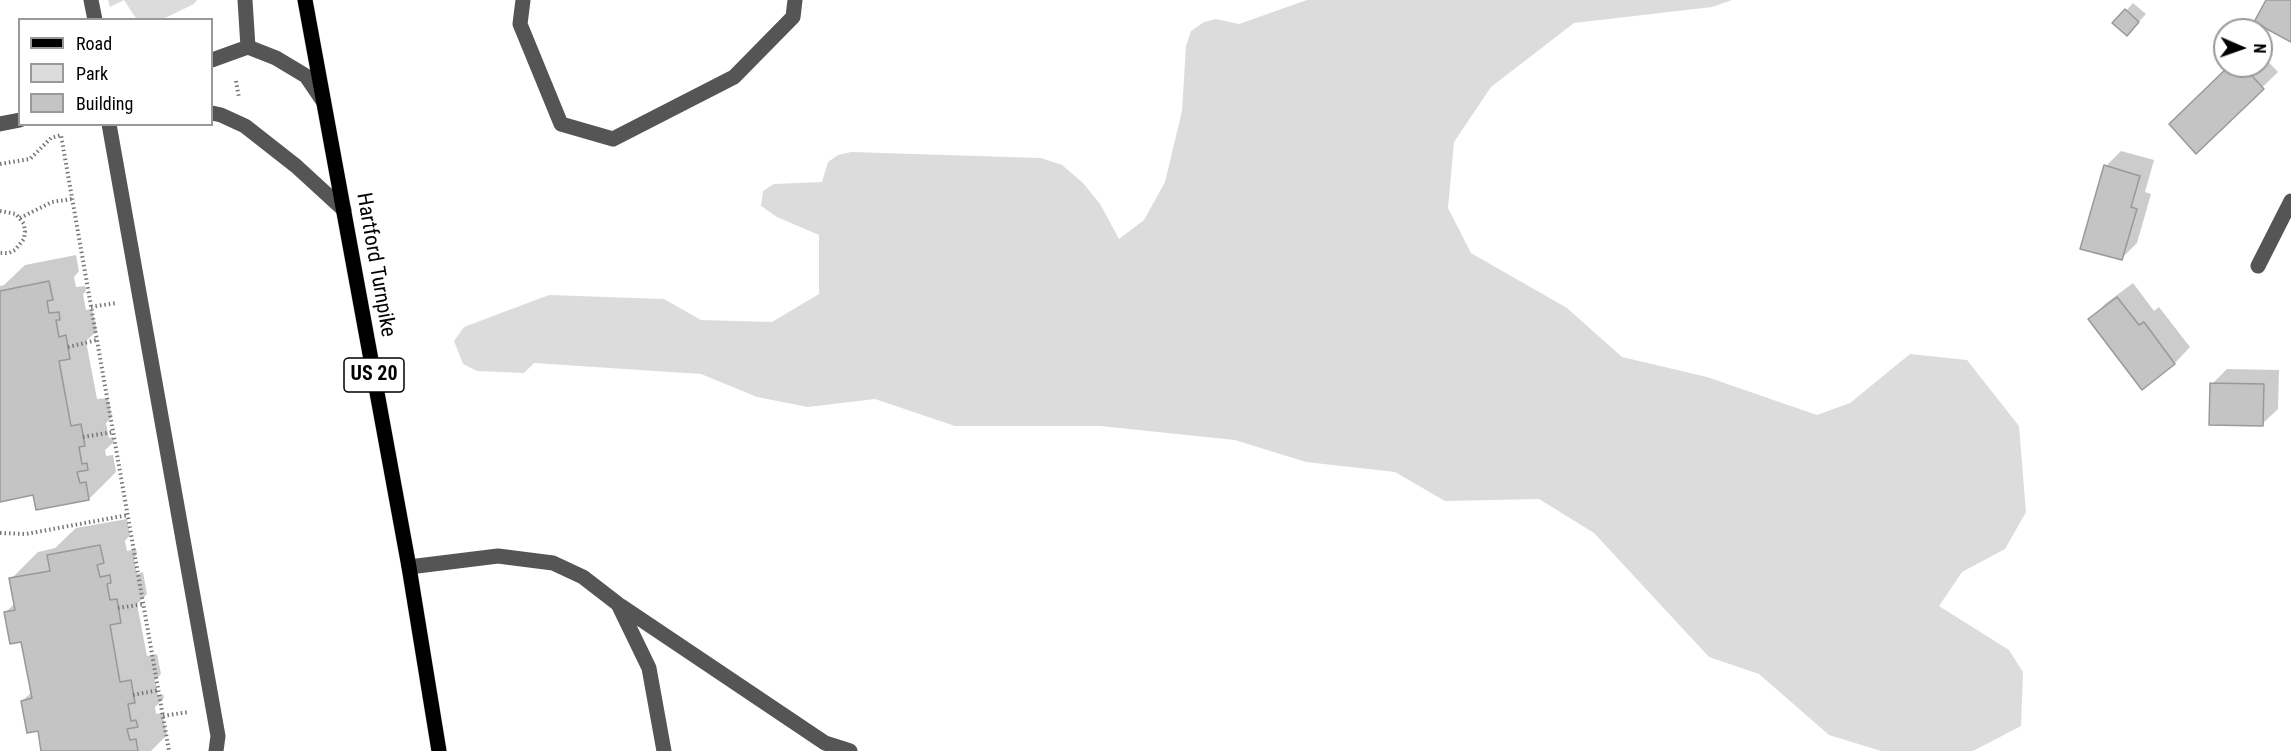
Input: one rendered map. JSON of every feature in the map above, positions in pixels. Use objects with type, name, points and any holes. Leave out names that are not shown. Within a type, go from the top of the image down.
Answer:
[{"type":"main road","name":"Hartford Turnpike","points":[[305,0],[409,567],[439,751]]},
{"type":"street","points":[[92,0],[95,18]]},
{"type":"street","points":[[245,0],[248,47]]},
{"type":"street","points":[[523,0],[520,24],[561,124],[613,139],[734,76],[792,17],[795,0]]},
{"type":"street","points":[[213,60],[248,47],[276,58],[306,76],[323,101]]},
{"type":"street","points":[[213,113],[245,126],[296,166],[344,210]]},
{"type":"street","points":[[0,124],[18,120]]},
{"type":"street","points":[[109,126],[218,736],[216,751]]},
{"type":"street","points":[[2258,266],[2291,201]]},
{"type":"street","points":[[409,567],[498,556],[552,563],[583,577],[618,604],[825,743],[850,751]]},
{"type":"street","points":[[618,604],[649,668],[664,751]]},
{"type":"path","points":[[0,164],[30,159],[51,138],[61,135],[169,751]]},
{"type":"path","points":[[20,218],[52,202],[72,199]]},
{"type":"path","points":[[0,211],[9,211],[20,218],[25,232],[21,245],[9,253],[0,253]]},
{"type":"path","points":[[68,347],[97,340]]},
{"type":"path","points":[[83,437],[113,432]]},
{"type":"path","points":[[0,533],[26,534],[128,515]]},
{"type":"path","points":[[118,608],[144,604]]},
{"type":"path","points":[[133,695],[159,690]]},
{"type":"green space","points":[[108,0],[124,0],[110,7]]},
{"type":"green space","points":[[124,0],[197,0],[194,4],[165,18],[135,17]]},
{"type":"green space","points":[[1307,0],[1732,0],[1712,7],[1574,23],[1491,87],[1454,142],[1448,208],[1471,253],[1567,308],[1622,357],[1707,377],[1817,415],[1850,403],[1910,354],[1967,360],[2019,426],[2026,512],[2005,549],[1962,572],[1939,606],[2009,650],[2023,672],[2021,726],[1973,751],[1881,751],[1829,735],[1759,674],[1709,657],[1594,533],[1539,499],[1445,501],[1395,472],[1306,462],[1235,440],[1100,426],[955,426],[875,399],[808,407],[757,397],[701,374],[534,363],[524,373],[477,371],[463,364],[454,341],[464,327],[549,295],[664,299],[701,320],[772,322],[819,294],[819,235],[777,217],[761,206],[763,191],[774,184],[822,182],[828,162],[838,155],[851,152],[1041,158],[1062,165],[1083,183],[1100,204],[1119,239],[1144,220],[1165,182],[1182,111],[1186,46],[1191,31],[1204,22],[1216,19],[1239,24]]},
{"type":"building","points":[[2266,0],[2291,0],[2291,42],[2273,32],[2273,18],[2256,18]]},
{"type":"building","points":[[2125,9],[2139,22],[2127,36],[2112,23]]},
{"type":"building","points":[[2217,78],[2254,78],[2264,89],[2196,154],[2169,124]]},
{"type":"building","points":[[2104,165],[2140,176],[2131,207],[2137,209],[2122,260],[2080,249]]},
{"type":"building","points":[[49,281],[53,300],[47,301],[49,313],[59,312],[60,320],[56,320],[59,337],[66,335],[70,359],[59,361],[71,426],[81,424],[85,446],[79,447],[82,464],[87,463],[88,470],[77,472],[80,483],[86,482],[89,500],[36,510],[33,495],[0,502],[0,291]]},
{"type":"building","points":[[2117,297],[2139,325],[2144,322],[2175,364],[2142,390],[2088,319]]},
{"type":"building","points":[[2210,383],[2264,384],[2263,426],[2209,425]]},
{"type":"building","points":[[100,545],[104,563],[97,565],[100,577],[110,575],[111,583],[107,584],[110,600],[117,599],[121,623],[110,625],[120,682],[131,680],[135,703],[128,704],[131,721],[136,720],[138,727],[127,729],[130,740],[136,739],[138,751],[41,751],[38,731],[27,733],[21,701],[32,698],[21,642],[10,644],[4,612],[15,610],[9,578],[50,571],[47,555]]}]
